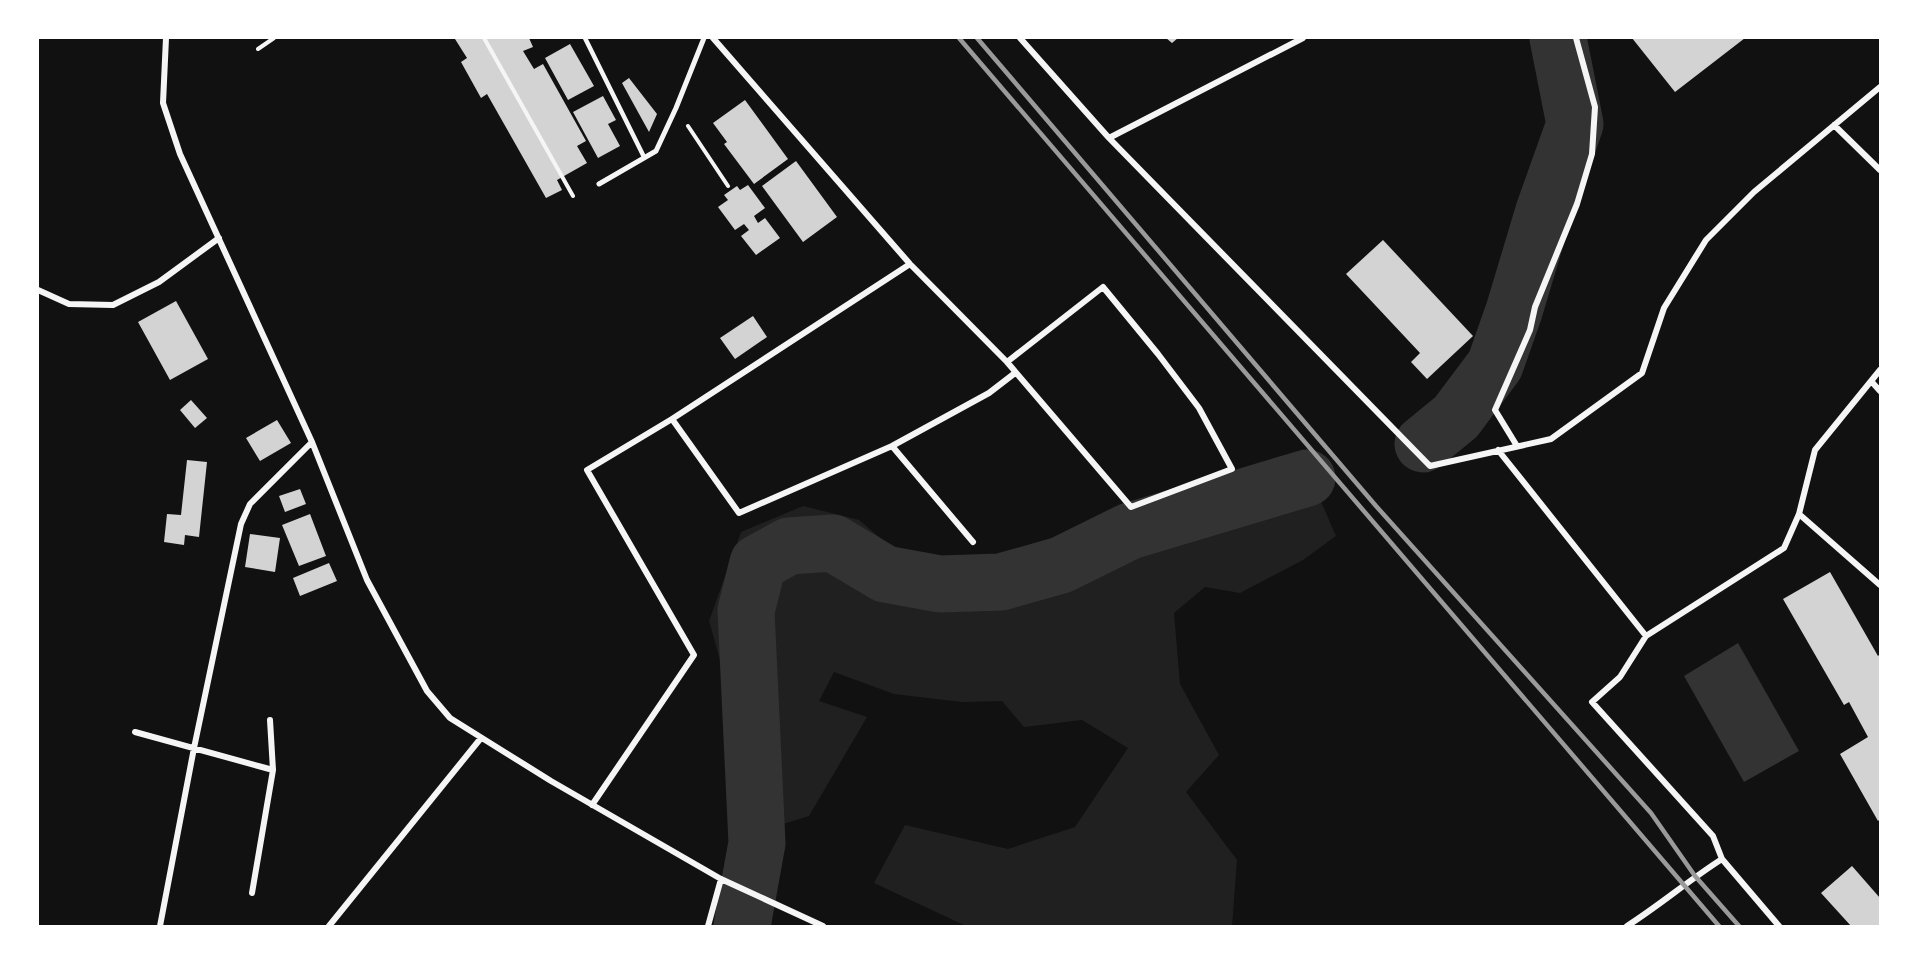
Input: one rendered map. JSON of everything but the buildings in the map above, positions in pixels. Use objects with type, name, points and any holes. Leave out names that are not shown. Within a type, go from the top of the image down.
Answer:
[{"type":"street","points":[[166,38],[163,104],[180,154],[312,442],[367,580],[427,691],[450,718],[592,805],[721,879],[823,927]]},
{"type":"street","points":[[599,184],[656,151],[704,38]]},
{"type":"street","points":[[713,38],[910,264],[1007,362],[1131,507],[1232,469],[1199,408],[1103,287],[1007,362]]},
{"type":"street","points":[[1020,38],[1109,138],[1430,466],[1551,439],[1642,373],[1664,308],[1706,240],[1754,192],[1881,87]]},
{"type":"street","points":[[1109,138],[1303,38]]},
{"type":"street","points":[[1517,446],[1495,410],[1530,330],[1535,306],[1577,204],[1592,154],[1594,107],[1576,38]]},
{"type":"street","points":[[1833,125],[1881,171]]},
{"type":"street","points":[[38,290],[69,304],[113,305],[159,282],[219,238]]},
{"type":"street","points":[[592,805],[694,655],[587,470],[672,419],[910,264]]},
{"type":"street","points":[[1779,927],[1722,859],[1713,836],[1592,702],[1620,677],[1646,636],[1784,548],[1799,514],[1815,450],[1881,370]]},
{"type":"street","points":[[672,419],[739,513],[892,446],[989,393],[1015,373]]},
{"type":"street","points":[[1871,381],[1881,391]]},
{"type":"street","points":[[160,927],[194,748],[241,524],[250,504],[312,442]]},
{"type":"street","points":[[892,446],[973,542]]},
{"type":"street","points":[[1498,450],[1646,636]]},
{"type":"street","points":[[1799,514],[1879,580]]},
{"type":"street","points":[[252,893],[273,770],[270,720]]},
{"type":"street","points":[[135,732],[273,770]]},
{"type":"street","points":[[329,927],[482,738]]},
{"type":"street","points":[[1627,927],[1662,904],[1695,876],[1722,859]]},
{"type":"street","points":[[708,927],[721,879]]},
{"type":"lane","points":[[585,38],[644,157]]},
{"type":"path","points":[[258,49],[274,38]]},
{"type":"path","points":[[484,38],[573,196]]},
{"type":"path","points":[[695,136],[728,186]]},
{"type":"shaded area","points":[[1316,490],[1336,536],[1303,560],[1240,593],[1205,587],[1174,613],[1180,684],[1219,755],[1186,792],[1237,860],[1232,926],[966,926],[874,883],[905,825],[1008,849],[1075,827],[1128,748],[1082,720],[1024,727],[1002,701],[962,702],[894,694],[834,672],[819,701],[867,717],[809,816],[764,830],[734,773],[727,685],[709,621],[741,532],[803,506],[859,520],[904,558],[1031,558],[1232,500]]},
{"type":"shaded area","points":[[1738,643],[1799,751],[1744,782],[1684,676]]},
{"type":"waterway","points":[[1423,444],[1456,417],[1495,365],[1514,311],[1544,211],[1575,124],[1558,38]]},
{"type":"waterway","points":[[742,926],[757,843],[746,611],[758,563],[789,546],[833,543],[885,574],[940,584],[1001,582],[1061,565],[1130,531],[1307,478]]},
{"type":"railway","points":[[959,38],[1719,926]]},
{"type":"railway","points":[[977,38],[1376,506],[1651,813],[1695,876],[1739,926]]}]
